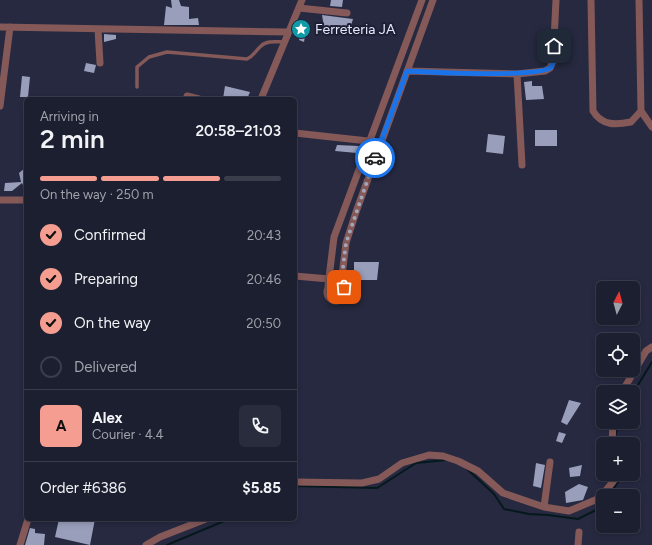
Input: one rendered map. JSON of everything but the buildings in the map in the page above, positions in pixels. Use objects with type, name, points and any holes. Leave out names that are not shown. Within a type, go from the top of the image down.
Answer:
[{"type":"street","points":[[262,97],[287,32],[302,0]]},
{"type":"street","points":[[297,276],[329,282],[336,282],[341,284],[345,289],[344,295],[337,300],[329,297],[327,292],[329,282],[334,237],[368,141],[422,0]]},
{"type":"street","points":[[341,284],[348,236],[433,0]]},
{"type":"street","points":[[407,71],[517,74],[545,71],[550,68],[553,62],[556,0]]},
{"type":"street","points":[[591,0],[593,110],[597,117],[606,123],[617,125],[631,122],[641,111]]},
{"type":"street","points":[[639,0],[641,111],[652,127]]},
{"type":"street","points":[[299,8],[347,13]]},
{"type":"street","points":[[0,27],[287,32]]},
{"type":"street","points":[[0,106],[10,27]]},
{"type":"street","points":[[98,29],[100,63]]},
{"type":"street","points":[[517,74],[522,165]]},
{"type":"street","points":[[187,96],[191,97]]},
{"type":"street","points":[[297,133],[368,141]]},
{"type":"street","points":[[0,200],[24,200]]},
{"type":"street","points":[[626,385],[646,351],[652,347]]},
{"type":"street","points":[[297,482],[362,484],[379,479],[402,463],[429,455],[443,456],[458,461],[478,471],[503,493],[544,506],[569,511],[600,498],[613,481]]},
{"type":"street","points":[[544,506],[550,462]]},
{"type":"street","points":[[20,545],[27,521]]},
{"type":"street","points":[[146,545],[160,537],[201,521]]},
{"type":"street","points":[[578,545],[579,532]]},
{"type":"lane","points":[[137,87],[137,67],[149,57],[167,52],[247,59],[254,56],[261,46],[268,42],[284,42]]},
{"type":"green space","points":[[333,284],[339,284],[343,288],[343,294],[339,298],[333,298],[329,294],[329,288]]},
{"type":"waterway","points":[[638,385],[652,362]]},
{"type":"waterway","points":[[615,437],[618,429]]},
{"type":"waterway","points":[[297,486],[377,488],[416,463],[446,460]]},
{"type":"waterway","points":[[466,468],[494,494],[504,509],[529,514],[578,519],[596,510]]},
{"type":"waterway","points":[[613,489],[619,481]]},
{"type":"waterway","points":[[167,545],[224,521]]},
{"type":"way so far","points":[[344,287],[341,284],[346,243],[375,158]]},
{"type":"place","name":"Ferreteria JA","points":[[301,29]]},
{"type":"route","points":[[375,158],[407,71],[517,74],[545,71],[550,68],[553,62],[554,46]]}]
